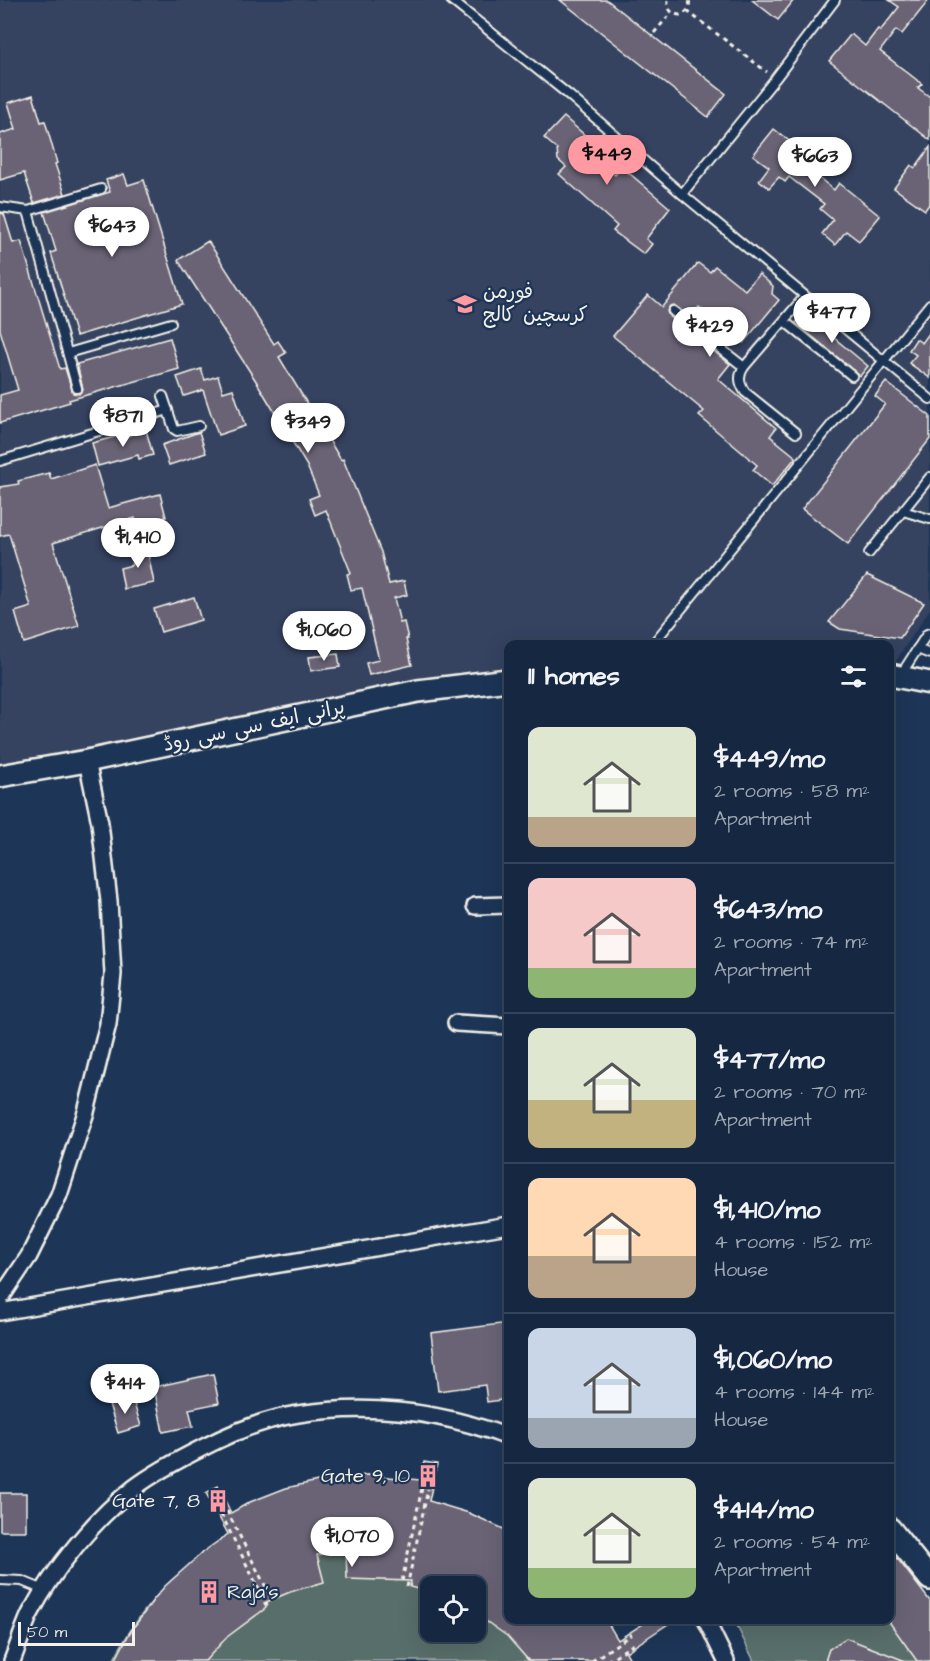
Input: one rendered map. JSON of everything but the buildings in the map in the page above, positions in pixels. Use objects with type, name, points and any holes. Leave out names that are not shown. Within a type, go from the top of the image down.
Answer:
[{"type":"street","points":[[894,676],[930,683]]},
{"type":"street","name":"پرانی ایف سی سی روڈ","points":[[0,776],[87,761],[418,691],[504,680]]},
{"type":"street","points":[[0,1299],[29,1256],[59,1195],[86,1112],[108,1024],[113,974],[109,901],[100,823],[87,761]]},
{"type":"street","points":[[475,906],[504,905]]},
{"type":"street","points":[[456,1023],[504,1026]]},
{"type":"street","points":[[0,1312],[504,1226]]},
{"type":"street","points":[[12,1661],[29,1616],[44,1590],[73,1550],[99,1521],[133,1489],[190,1454],[239,1431],[297,1414],[387,1409],[453,1419],[504,1436]]},
{"type":"street","points":[[894,1534],[930,1579]]},
{"type":"street","points":[[708,1624],[726,1661]]},
{"type":"lane","points":[[451,0],[570,96],[682,194],[930,399]]},
{"type":"lane","points":[[682,194],[775,79],[835,0]]},
{"type":"lane","points":[[0,207],[28,211],[101,189]]},
{"type":"lane","points":[[28,211],[77,388]]},
{"type":"lane","points":[[796,433],[742,387],[740,377],[744,367],[805,296]]},
{"type":"lane","points":[[656,640],[930,304]]},
{"type":"lane","points":[[673,311],[744,367]]},
{"type":"lane","points":[[783,321],[852,376]]},
{"type":"lane","points":[[68,353],[171,322]]},
{"type":"lane","points":[[163,396],[174,429],[177,431],[199,426]]},
{"type":"lane","points":[[0,461],[168,410]]},
{"type":"lane","points":[[869,553],[930,477]]},
{"type":"lane","points":[[903,512],[930,519]]},
{"type":"lane","points":[[894,676],[930,633]]},
{"type":"lane","points":[[917,649],[930,654]]},
{"type":"lane","points":[[0,1580],[22,1581],[44,1590]]},
{"type":"path","points":[[668,0],[667,5],[671,13]]},
{"type":"path","points":[[671,13],[680,15],[687,11],[689,0]]},
{"type":"path","points":[[687,11],[775,79]]},
{"type":"path","points":[[654,33],[671,13]]},
{"type":"path","points":[[402,1581],[422,1488]]},
{"type":"path","points":[[407,1587],[428,1489]]},
{"type":"path","points":[[227,1511],[272,1599]]},
{"type":"path","points":[[221,1514],[268,1607]]},
{"type":"path","points":[[592,1661],[632,1634]]},
{"type":"path","points":[[607,1661],[637,1642]]},
{"type":"shaded area","name":"فورمن کرسچین کالج","points":[[0,0],[930,0],[930,609],[894,664],[894,640],[504,640],[504,681],[0,776]]},
{"type":"green space","points":[[490,1530],[504,1539],[504,1624],[519,1624],[624,1661],[113,1661],[125,1639],[154,1599],[172,1580],[202,1556]]},
{"type":"green space","points":[[894,1563],[930,1605],[930,1661],[754,1661],[736,1624],[894,1624]]},
{"type":"place","name":"فورمن کرسچین کالج","points":[[465,304]]},
{"type":"place","name":"Gate 9, 10","points":[[428,1476]]},
{"type":"place","name":"Gate 7, 8","points":[[218,1501]]},
{"type":"place","name":"Raja's","points":[[209,1592]]}]
